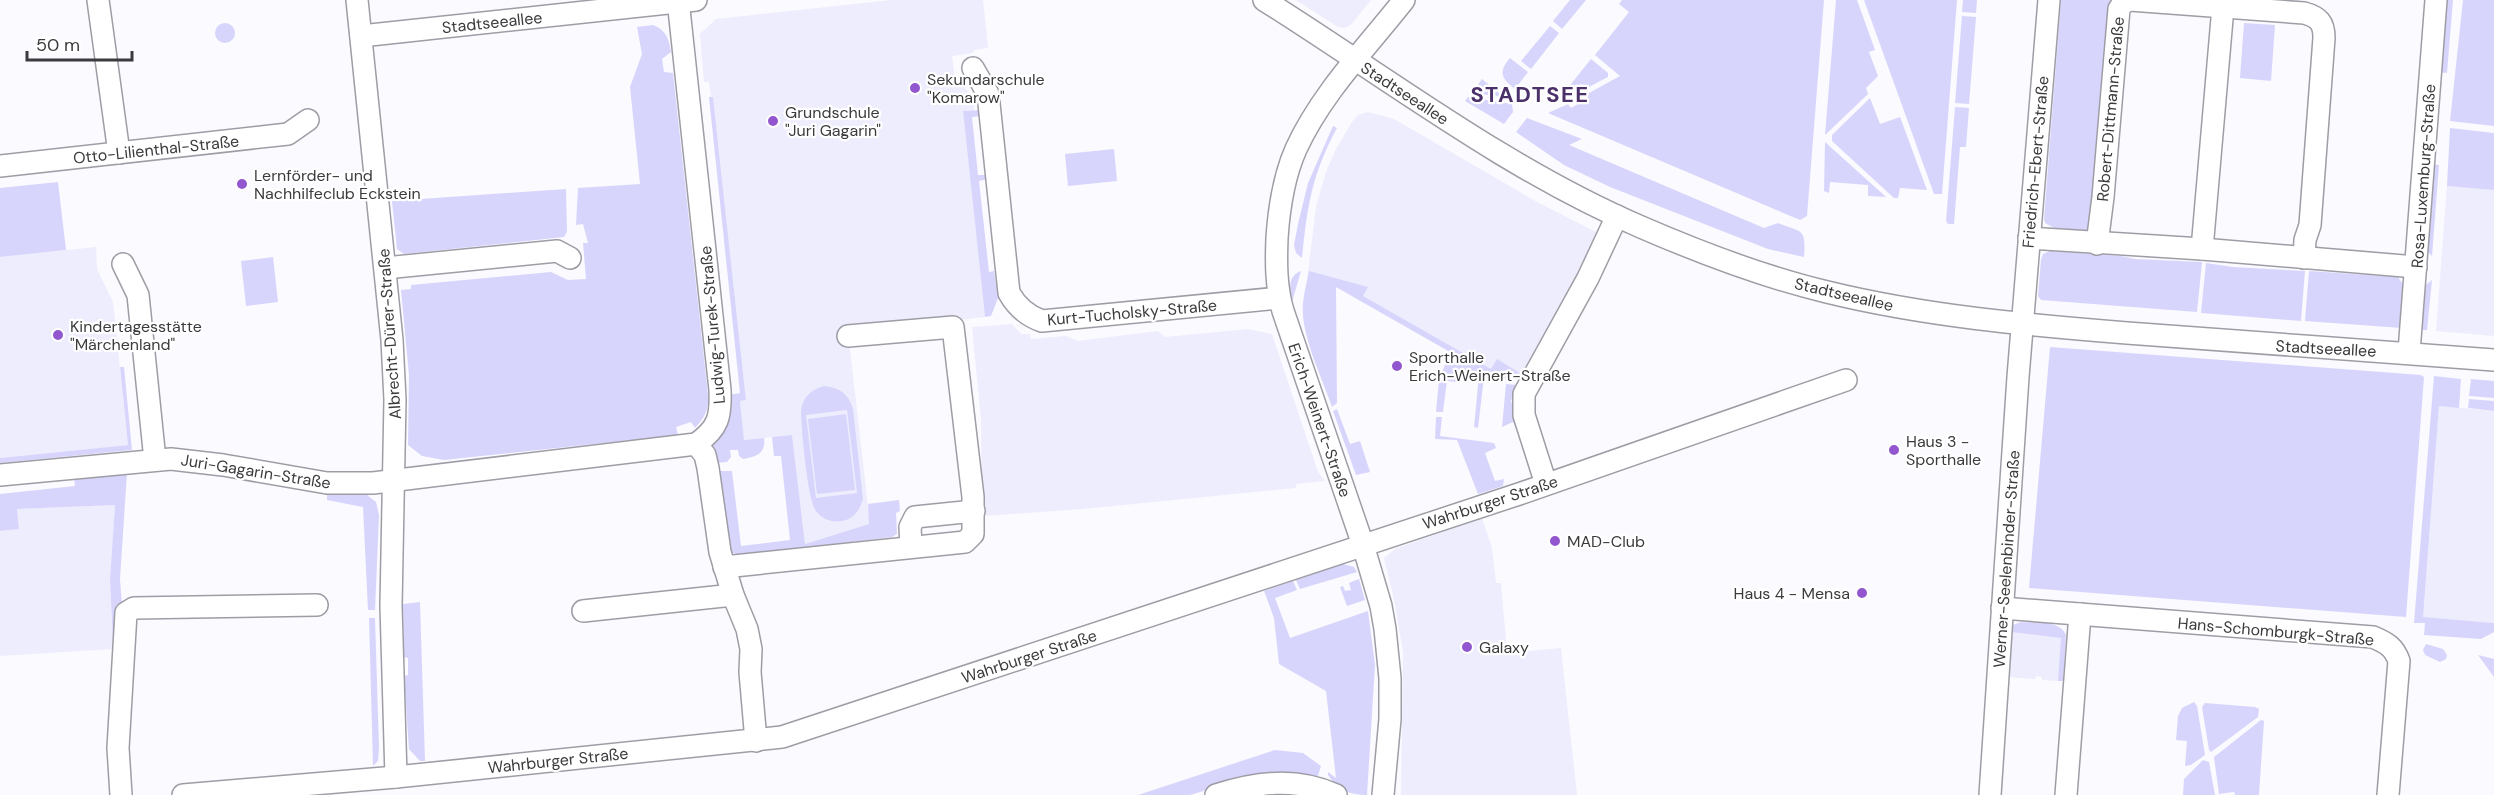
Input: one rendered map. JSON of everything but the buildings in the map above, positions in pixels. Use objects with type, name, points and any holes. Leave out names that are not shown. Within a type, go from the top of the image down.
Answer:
[{"type":"street","points":[[98,0],[119,153]]},
{"type":"street","name":"Albrecht-Dürer-Straße","points":[[357,0],[385,268],[396,400],[391,606],[396,777]]},
{"type":"street","name":"Stadtseeallee","points":[[1264,0],[1355,61],[1531,171],[1617,216],[1720,258],[1825,292],[1906,307],[2022,324],[2494,360]]},
{"type":"street","name":"Erich-Weinert-Straße","points":[[1383,795],[1390,719],[1388,655],[1381,606],[1363,545],[1279,298],[1276,257],[1278,223],[1288,171],[1305,132],[1355,61],[1404,0]]},
{"type":"street","name":"Friedrich-Ebert-Straße","points":[[2022,324],[2049,0]]},
{"type":"street","name":"Robert-Dittmann-Straße","points":[[2097,244],[2119,9],[2122,3],[2130,0],[2304,13],[2316,17],[2324,29],[2310,225],[2305,240],[2304,258]]},
{"type":"street","name":"Rosa-Luxemburg-Straße","points":[[2409,352],[2436,0]]},
{"type":"street","name":"Stadtseeallee","points":[[361,36],[684,1]]},
{"type":"street","name":"Ludwig-Turek-Straße","points":[[684,1],[720,390],[720,409],[716,426],[696,444]]},
{"type":"street","points":[[2202,249],[2223,7]]},
{"type":"street","name":"Kurt-Tucholsky-Straße","points":[[973,68],[988,94],[1009,293],[1015,303],[1025,312],[1042,321],[1279,298]]},
{"type":"street","name":"Otto-Lilienthal-Straße","points":[[0,166],[288,134],[308,120]]},
{"type":"street","points":[[1546,484],[1524,415],[1524,394],[1588,278],[1617,216]]},
{"type":"street","points":[[2029,238],[2202,249],[2416,267]]},
{"type":"street","points":[[385,268],[557,251],[570,258]]},
{"type":"street","points":[[123,264],[138,295],[155,460]]},
{"type":"street","name":"Werner-Seelenbinder-Straße","points":[[1990,795],[2022,324]]},
{"type":"street","points":[[724,567],[965,542],[971,538],[974,530],[974,511],[953,327],[848,336]]},
{"type":"street","name":"Wahrburger Straße","points":[[183,795],[396,777],[756,741],[803,731],[1546,484],[1846,380]]},
{"type":"street","points":[[393,480],[696,444],[705,455],[724,567],[747,629],[751,650],[750,672],[756,741]]},
{"type":"street","name":"Juri-Gagarin-Straße","points":[[0,476],[171,459],[223,465],[327,483],[373,483],[393,480]]},
{"type":"street","points":[[912,547],[910,527],[915,517],[974,511]]},
{"type":"street","points":[[583,612],[733,595]]},
{"type":"street","points":[[121,795],[118,748],[126,612],[134,608],[317,605]]},
{"type":"street","name":"Hans-Schomburgk-Straße","points":[[2002,608],[2373,637],[2388,643],[2396,651],[2399,661],[2388,795]]},
{"type":"street","points":[[2066,795],[2080,614]]},
{"type":"street","points":[[1216,795],[1246,787],[1282,782],[1312,785],[1336,795]]},
{"type":"shaded area","points":[[891,0],[983,0],[988,48],[952,56],[955,80],[974,96],[974,110],[963,111],[985,317],[848,332],[870,524],[805,544],[792,435],[744,440],[740,401],[746,400],[713,97],[711,97],[709,82],[704,82],[700,34],[716,19]]},
{"type":"shaded area","points":[[1296,0],[1371,0],[1351,25],[1344,28],[1338,27]]},
{"type":"shaded area","points":[[1570,0],[1586,0],[1562,29],[1553,21]]},
{"type":"shaded area","points":[[1622,0],[1824,0],[1807,216],[1800,220],[1548,113],[1568,104],[1571,108],[1580,103],[1578,99],[1620,76],[1595,55],[1629,12],[1619,4]]},
{"type":"shaded area","points":[[1836,0],[1857,0],[1875,50],[1869,52],[1878,76],[1866,88],[1868,94],[1825,135]]},
{"type":"shaded area","points":[[1864,0],[1957,0],[1942,194],[1934,194]]},
{"type":"shaded area","points":[[1963,0],[1977,0],[1976,13],[1962,12]]},
{"type":"shaded area","points":[[2061,0],[2114,0],[2091,231],[2054,228],[2045,223],[2044,219]]},
{"type":"shaded area","points":[[2443,0],[2453,0],[2447,73],[2437,72]]},
{"type":"shaded area","points":[[2463,0],[2494,0],[2494,126],[2450,121]]},
{"type":"shaded area","points":[[1962,16],[1976,17],[1969,104],[1955,103]]},
{"type":"shaded area","points":[[225,23],[232,26],[235,33],[232,40],[225,43],[218,40],[215,33],[218,26]]},
{"type":"shaded area","points":[[2244,23],[2275,25],[2271,81],[2240,78]]},
{"type":"shaded area","points":[[653,25],[666,36],[671,52],[662,59],[664,72],[673,73],[708,395],[704,417],[695,428],[691,422],[676,427],[678,435],[444,460],[422,456],[408,445],[409,375],[401,290],[411,289],[411,285],[551,272],[568,280],[586,279],[583,243],[588,243],[583,224],[576,225],[578,188],[640,184],[630,87],[642,54],[637,27]]},
{"type":"shaded area","points":[[1550,26],[1559,33],[1531,69],[1521,61]]},
{"type":"shaded area","points":[[1510,58],[1528,72],[1515,89],[1503,75],[1504,67]]},
{"type":"shaded area","points":[[1591,59],[1608,73],[1608,77],[1585,89],[1581,84],[1572,89],[1574,94],[1555,104]]},
{"type":"shaded area","points":[[1482,79],[1504,97],[1472,93]]},
{"type":"shaded area","points":[[709,97],[713,97],[746,400],[740,401],[744,440],[764,438],[764,447],[760,453],[743,459],[739,456],[738,450],[730,450],[731,457],[727,462],[715,463],[710,449],[726,427],[728,395],[740,393]]},
{"type":"shaded area","points":[[1468,97],[1512,104],[1513,112],[1504,124],[1465,101]]},
{"type":"shaded area","points":[[1870,98],[1880,124],[1900,117],[1927,190],[1900,188],[1898,198],[1894,198],[1832,141],[1832,135]]},
{"type":"shaded area","points":[[1955,107],[1969,108],[1966,147],[1960,147],[1954,224],[1948,224],[1946,221]]},
{"type":"shaded area","points":[[980,110],[981,116],[972,117],[978,175],[987,175],[988,179],[979,181],[989,272],[994,271],[997,293],[1000,293],[991,316],[985,317],[963,111]]},
{"type":"shaded area","points":[[1368,112],[1394,119],[1537,202],[1596,232],[1597,235],[1584,265],[1520,377],[1491,375],[1336,287],[1307,281],[1316,207],[1326,172],[1352,122],[1358,115]]},
{"type":"shaded area","points":[[1527,118],[1582,139],[1569,145],[1764,228],[1778,223],[1798,231],[1803,236],[1804,257],[1768,249],[1610,187],[1564,165],[1516,132]]},
{"type":"shaded area","points":[[1333,126],[1337,128],[1316,176],[1312,191],[1302,258],[1296,253],[1294,245],[1298,224],[1308,183]]},
{"type":"shaded area","points":[[2450,128],[2494,133],[2494,190],[2447,186]]},
{"type":"shaded area","points":[[1825,142],[1886,197],[1868,196],[1868,185],[1830,182],[1829,193],[1824,191]]},
{"type":"shaded area","points":[[1114,149],[1117,181],[1068,186],[1065,154]]},
{"type":"shaded area","points":[[2429,164],[2439,165],[2432,256],[2425,249]]},
{"type":"shaded area","points":[[58,182],[66,250],[0,257],[0,188]]},
{"type":"shaded area","points":[[2447,186],[2494,190],[2494,336],[2436,331]]},
{"type":"shaded area","points":[[566,189],[567,232],[564,237],[404,254],[397,249],[392,201]]},
{"type":"shaded area","name":"Kindertagesstätte \"Märchenland\"","points":[[96,247],[97,269],[113,302],[128,445],[0,458],[0,257]]},
{"type":"shaded area","points":[[2050,251],[2135,259],[2202,262],[2197,312],[2041,300],[2038,296],[2041,260],[2043,254]]},
{"type":"shaded area","points":[[273,257],[278,302],[246,306],[241,261]]},
{"type":"shaded area","points":[[2206,263],[2233,267],[2305,271],[2301,321],[2201,313]]},
{"type":"shaded area","points":[[1301,271],[1292,302],[1291,280]]},
{"type":"shaded area","points":[[1309,271],[1368,287],[1363,296],[1491,369],[1497,359],[1523,375],[1521,380],[1484,377],[1478,428],[1474,427],[1479,375],[1458,373],[1457,382],[1447,381],[1443,412],[1436,412],[1439,380],[1450,352],[1336,287],[1337,403],[1332,407],[1305,328],[1303,303]]},
{"type":"shaded area","points":[[2309,271],[2398,277],[2404,286],[2402,328],[2305,321]]},
{"type":"shaded area","points":[[2432,280],[2427,330],[2418,330],[2422,288]]},
{"type":"shaded area","points":[[1012,324],[1021,334],[1030,334],[1031,339],[1066,336],[1078,341],[1158,331],[1165,337],[1248,329],[1272,334],[1318,472],[1325,481],[1296,484],[1296,488],[1083,509],[982,516],[981,419],[972,327]]},
{"type":"shaded area","points":[[2050,347],[2424,377],[2406,617],[2029,588]]},
{"type":"shaded area","points":[[120,367],[124,367],[132,450],[0,463],[0,458],[128,445]]},
{"type":"shaded area","points":[[2434,376],[2461,379],[2459,408],[2439,406],[2423,617],[2494,623],[2494,632],[2481,639],[2424,635],[2425,623],[2414,623]]},
{"type":"shaded area","points":[[2471,379],[2494,381],[2494,398],[2469,396]]},
{"type":"shaded area","points":[[1506,384],[1517,385],[1511,401],[1521,435],[1519,436],[1513,422],[1502,427]]},
{"type":"shaded area","points":[[824,386],[843,392],[853,409],[863,499],[855,514],[841,521],[827,520],[816,511],[807,478],[801,409],[806,397]],"holes":[[[847,410],[857,493],[816,498],[806,415]]]},
{"type":"shaded area","points":[[2469,399],[2494,401],[2494,411],[2468,408]]},
{"type":"shaded area","points":[[2439,406],[2494,411],[2494,623],[2422,617]]},
{"type":"shaded area","points":[[1337,409],[1350,444],[1360,441],[1370,472],[1356,475],[1333,411]]},
{"type":"shaded area","points":[[846,414],[855,490],[817,494],[808,419]]},
{"type":"shaded area","points":[[1436,417],[1442,417],[1440,436],[1494,443],[1496,448],[1485,453],[1495,481],[1504,479],[1503,486],[1478,494],[1457,440],[1435,439]]},
{"type":"shaded area","points":[[792,435],[805,544],[869,524],[868,504],[899,500],[900,511],[896,513],[897,534],[892,537],[740,555],[730,552],[719,471],[732,471],[741,546],[790,540],[781,456],[774,456],[772,437]]},
{"type":"shaded area","points":[[127,473],[120,579],[122,605],[116,605],[120,636],[119,646],[113,646],[110,579],[115,505],[17,509],[19,529],[0,531],[0,494],[75,486],[74,479]]},
{"type":"shaded area","points":[[327,493],[367,495],[376,502],[379,515],[375,610],[368,610],[363,507],[327,500]]},
{"type":"shaded area","points":[[115,505],[110,579],[113,649],[0,656],[0,531],[19,529],[17,509]]},
{"type":"shaded area","points":[[1482,518],[1492,548],[1496,583],[1501,583],[1507,653],[1561,648],[1577,795],[1401,795],[1403,653],[1384,558],[1395,549]]},
{"type":"shaded area","points":[[1343,564],[1354,567],[1357,572],[1300,589],[1296,580]]},
{"type":"shaded area","points":[[1359,579],[1365,600],[1347,606],[1340,587],[1343,586],[1345,591],[1351,590],[1349,583]]},
{"type":"shaded area","points":[[1293,581],[1297,590],[1275,598],[1290,638],[1368,611],[1375,665],[1367,795],[1345,791],[1328,775],[1328,772],[1336,778],[1326,691],[1279,664],[1274,618],[1264,591]]},
{"type":"shaded area","points":[[420,602],[425,761],[420,761],[409,749],[404,676],[408,675],[408,658],[404,657],[403,604]]},
{"type":"shaded area","points":[[369,618],[375,618],[379,748],[378,761],[373,766]]},
{"type":"shaded area","points":[[2021,622],[2046,623],[2063,630],[2066,635],[2063,681],[2058,681],[2061,638],[2010,632],[2013,625]]},
{"type":"shaded area","points":[[2010,632],[2062,638],[2058,681],[2042,680],[2042,677],[2036,676],[2035,679],[2007,677]]},
{"type":"shaded area","points":[[2426,644],[2443,649],[2447,655],[2446,659],[2440,662],[2425,655],[2423,650]]},
{"type":"shaded area","points":[[2478,655],[2494,659],[2494,677]]},
{"type":"shaded area","points":[[2194,702],[2197,706],[2205,755],[2191,765],[2185,766],[2187,741],[2176,740],[2178,716],[2182,708]]},
{"type":"shaded area","points":[[2205,703],[2255,707],[2259,709],[2258,717],[2211,752],[2202,707]]},
{"type":"shaded area","points":[[2261,720],[2264,721],[2259,795],[2235,795],[2234,792],[2219,794],[2214,757]]},
{"type":"shaded area","points":[[1275,750],[1303,753],[1321,766],[1318,776],[1217,787],[1190,795],[1138,795]]},
{"type":"shaded area","points":[[2203,760],[2209,762],[2215,795],[2183,795],[2184,779]]},
{"type":"place","name":"Sekundarschule \"Komarow\"","points":[[915,88]]},
{"type":"place","name":"Grundschule \"Juri Gagarin\"","points":[[773,121]]},
{"type":"place","name":"Lernförder- und Nachhilfeclub Eckstein","points":[[242,184]]},
{"type":"place","name":"Kindertagesstätte \"Märchenland\"","points":[[58,335]]},
{"type":"place","name":"Sporthalle Erich-Weinert-Straße","points":[[1397,366]]},
{"type":"place","name":"Haus 3 - Sporthalle","points":[[1894,450]]},
{"type":"place","name":"MAD-Club","points":[[1555,541]]},
{"type":"place","name":"Haus 4 - Mensa","points":[[1862,593]]},
{"type":"place","name":"Galaxy","points":[[1467,647]]},
{"type":"district","name":"STADTSEE","points":[[1530,94]]}]
